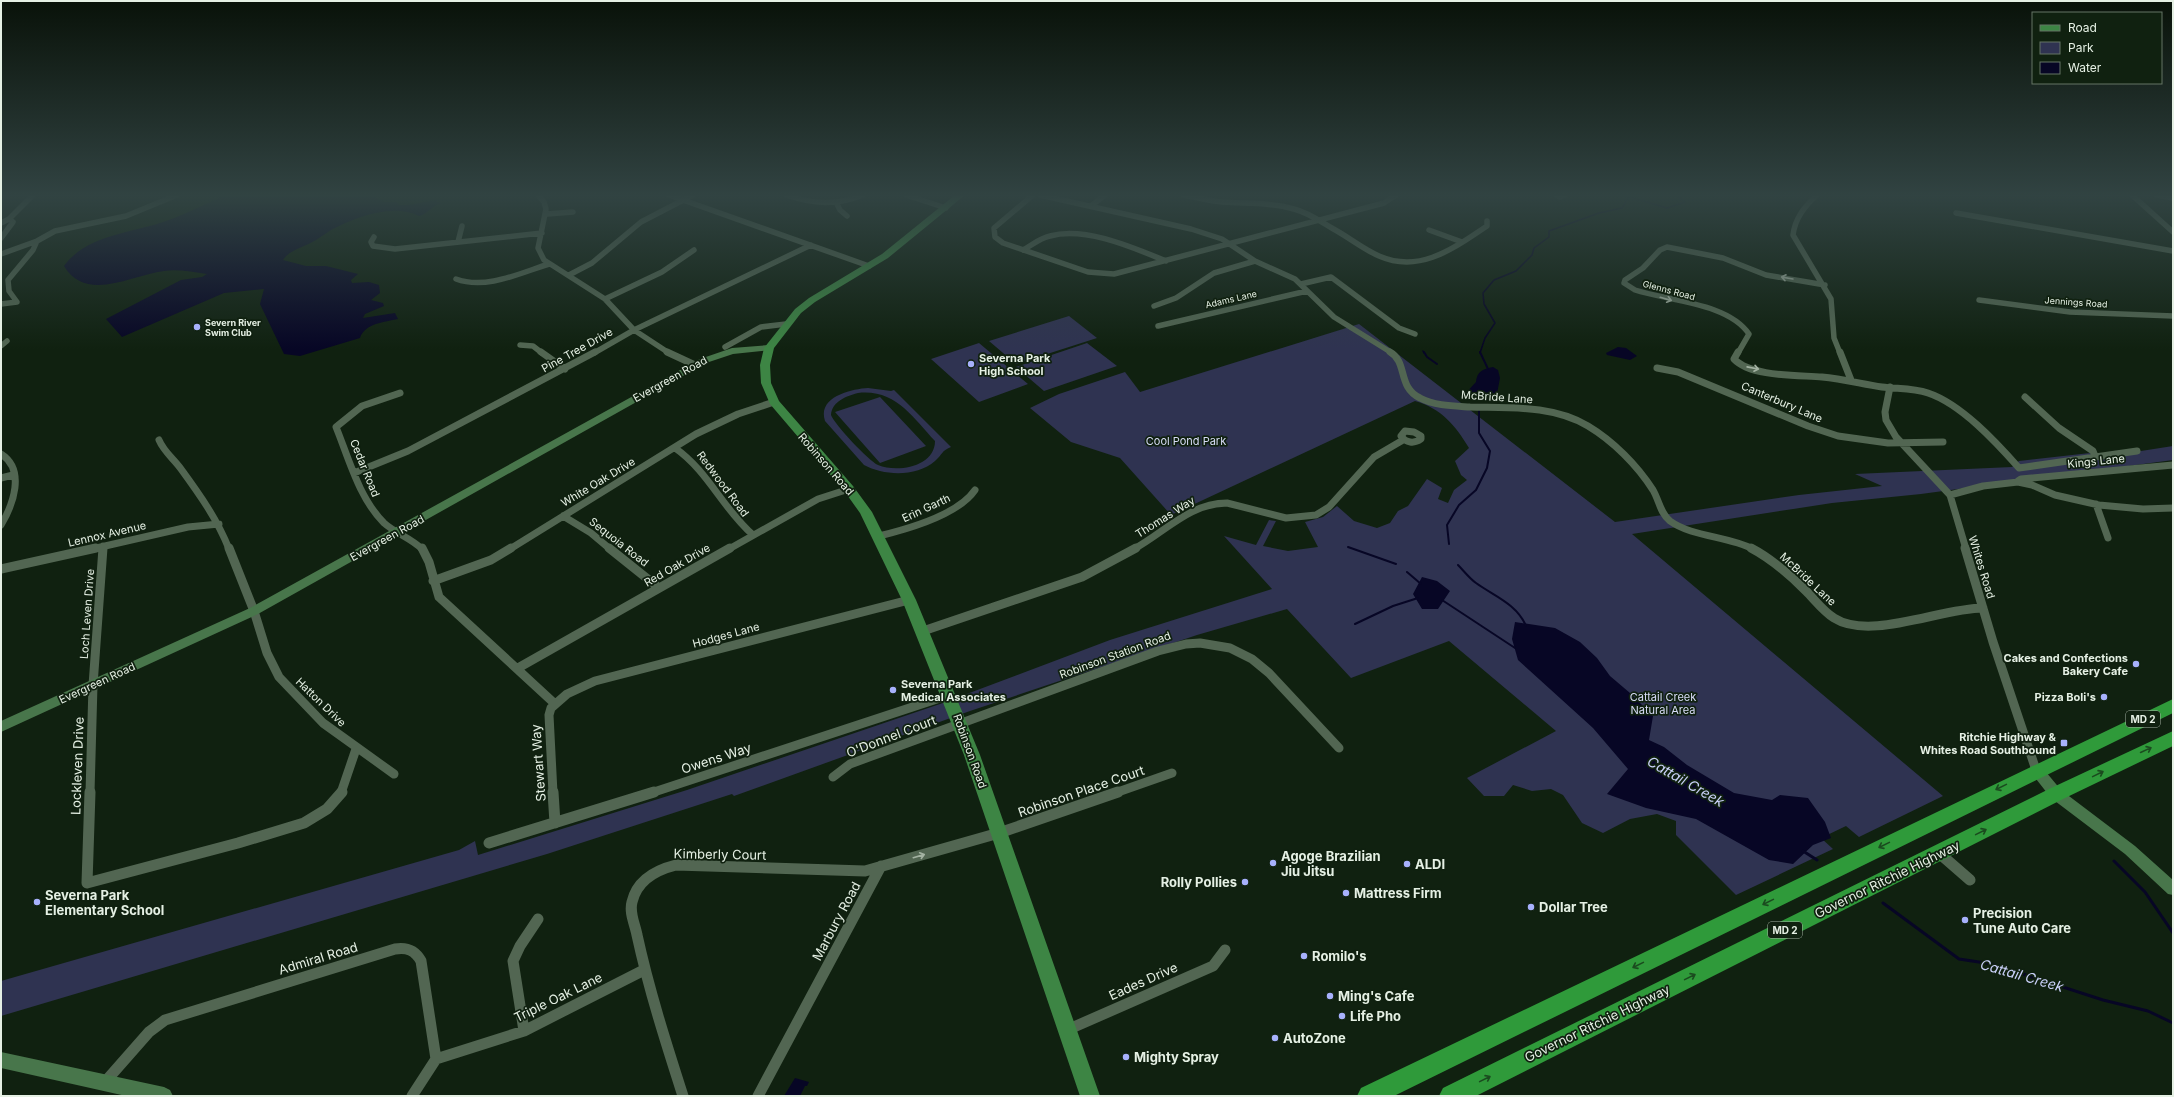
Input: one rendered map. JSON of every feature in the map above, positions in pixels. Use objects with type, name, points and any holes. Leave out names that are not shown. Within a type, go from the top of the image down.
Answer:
[{"type":"highway","name":"MD 2","points":[[1369,1096],[2036,770],[2173,705]]},
{"type":"highway","name":"Governor Ritchie Highway","points":[[1450,1096],[2056,794],[2173,738]]},
{"type":"main road","points":[[769,348],[786,324],[812,300],[869,266],[895,246]]},
{"type":"main road","name":"Robinson Road","points":[[769,348],[765,364],[768,391],[774,402],[849,488],[879,536],[923,631],[960,724],[1090,1096]]},
{"type":"street","points":[[1,253],[27,246]]},
{"type":"street","points":[[1,304],[17,302],[10,293],[8,280],[34,246]]},
{"type":"street","points":[[374,246],[385,249],[414,246]]},
{"type":"street","points":[[540,246],[540,256],[549,264],[605,299],[634,330],[662,350],[695,365]]},
{"type":"street","points":[[569,276],[592,263],[612,246]]},
{"type":"street","name":"Pine Tree Drive","points":[[354,473],[408,451],[564,369],[634,330],[806,246]]},
{"type":"street","points":[[817,246],[869,266]]},
{"type":"street","points":[[1013,246],[1088,272],[1102,274],[1114,274],[1222,246]]},
{"type":"street","points":[[1023,250],[1030,246]]},
{"type":"street","points":[[1123,246],[1144,252],[1166,261]]},
{"type":"street","name":"McBride Lane","points":[[1233,246],[1255,261],[1287,274],[1301,284],[1322,307],[1334,317],[1394,354],[1399,362],[1408,390],[1418,397],[1437,403],[1478,408],[1520,408],[1558,415],[1573,418],[1600,432],[1618,448],[1652,489],[1660,510],[1670,521],[1678,526],[1721,536],[1752,548],[1784,570],[1830,616],[1843,623],[1860,626],[1884,625],[1955,610],[1983,608]]},
{"type":"street","points":[[1363,246],[1376,254],[1396,261],[1413,262],[1432,260],[1455,246]]},
{"type":"street","points":[[1800,246],[1825,285],[1831,299],[1834,338],[1851,380],[1919,391],[1941,399],[2004,450],[2018,468],[2138,451]]},
{"type":"street","points":[[2146,246],[2173,251]]},
{"type":"street","name":"Glenns Road","points":[[1825,285],[1766,275],[1723,258],[1666,247],[1661,249],[1642,269],[1627,277],[1624,283],[1630,288],[1644,293],[1712,310],[1737,321],[1746,328],[1749,334],[1734,359],[1737,364],[1778,373],[1851,380]]},
{"type":"street","points":[[605,299],[662,272],[694,250]]},
{"type":"street","points":[[1154,306],[1176,298],[1214,273],[1255,261]]},
{"type":"street","points":[[456,279],[467,284],[486,282],[549,264]]},
{"type":"street","points":[[1301,284],[1331,277],[1399,328],[1415,334]]},
{"type":"street","name":"Adams Lane","points":[[1158,326],[1307,290]]},
{"type":"street","points":[[1,304],[10,293]]},
{"type":"street","name":"Jennings Road","points":[[1979,300],[2063,312],[2173,316]]},
{"type":"street","points":[[725,347],[766,325],[774,323],[786,324]]},
{"type":"street","points":[[1,346],[7,341]]},
{"type":"street","points":[[520,345],[532,346],[564,369]]},
{"type":"street","name":"Evergreen Road","points":[[1,727],[254,611],[399,532],[711,357],[726,352],[769,348]]},
{"type":"street","name":"Canterbury Lane","points":[[1657,368],[1678,372],[1831,434],[1865,441],[1943,442]]},
{"type":"street","name":"Whites Road","points":[[1890,387],[1891,397],[1885,412],[1886,420],[1892,433],[1942,485],[1950,496],[1983,608],[2036,770]]},
{"type":"street","name":"Cedar Road","points":[[400,393],[362,406],[336,426],[362,495],[372,511],[385,524],[422,548],[429,562],[438,597],[518,668],[554,703]]},
{"type":"street","points":[[2025,397],[2047,418],[2087,447],[2096,456]]},
{"type":"street","name":"White Oak Drive","points":[[433,580],[490,560],[719,422],[774,402]]},
{"type":"street","name":"Hatton Drive","points":[[158,440],[163,449],[176,462],[205,501],[219,524],[254,611],[267,653],[279,677],[323,723],[356,749],[394,774]]},
{"type":"street","name":"Thomas Way","points":[[923,631],[1082,577],[1148,541],[1202,506],[1227,503],[1286,518],[1316,515],[1329,507],[1374,457],[1403,440]]},
{"type":"street","name":"Redwood Road","points":[[675,448],[693,460],[739,524],[753,534]]},
{"type":"street","points":[[1,454],[9,459],[13,475],[14,500],[1,525]]},
{"type":"street","name":"Kings Lane","points":[[1950,496],[1960,491],[2020,480],[2111,469],[2173,466]]},
{"type":"street","points":[[1,478],[13,475]]},
{"type":"street","points":[[2020,480],[2056,495],[2096,504],[2139,509],[2173,508]]},
{"type":"street","name":"Red Oak Drive","points":[[518,668],[753,534],[818,500],[849,488]]},
{"type":"street","name":"Erin Garth","points":[[879,536],[904,530],[928,520],[968,500],[975,490]]},
{"type":"street","points":[[2096,504],[2108,538]]},
{"type":"street","name":"Sequoia Road","points":[[563,516],[591,533],[659,588]]},
{"type":"street","name":"Lennox Avenue","points":[[1,569],[188,527],[219,524]]},
{"type":"street","name":"Loch Leven Drive","points":[[93,684],[103,546]]},
{"type":"street","name":"Hodges Lane","points":[[554,703],[595,681],[909,600]]},
{"type":"street","name":"Robinson Station Road","points":[[960,724],[1171,647],[1200,643],[1230,648],[1252,659],[1269,673],[1339,748]]},
{"type":"street","name":"Lockleven Drive","points":[[93,684],[87,883],[238,843],[304,823],[327,809],[343,791],[356,749]]},
{"type":"street","name":"Owens Way","points":[[489,843],[949,695]]},
{"type":"street","name":"Stewart Way","points":[[554,703],[549,715],[555,823]]},
{"type":"street","name":"O'Donnel Court","points":[[833,777],[840,770],[850,764],[960,724]]},
{"type":"street","points":[[2036,770],[2056,794],[2136,855],[2173,889]]},
{"type":"street","name":"Robinson Place Court","points":[[999,833],[1172,773]]},
{"type":"street","points":[[882,866],[999,833]]},
{"type":"street","points":[[1939,853],[1970,880]]},
{"type":"street","name":"Kimberly Court","points":[[683,1096],[644,970],[631,906],[635,892],[640,884],[658,870],[676,865],[847,872],[865,871],[882,866]]},
{"type":"street","name":"Marbury Road","points":[[758,1096],[882,866]]},
{"type":"street","points":[[524,1031],[513,961],[520,946],[538,919]]},
{"type":"street","name":"Admiral Road","points":[[105,1082],[149,1032],[165,1020],[401,948],[410,949],[415,952],[421,961],[436,1059]]},
{"type":"street","name":"Eades Drive","points":[[1066,1030],[1213,966],[1225,950]]},
{"type":"street","name":"Triple Oak Lane","points":[[436,1059],[524,1031],[644,970]]},
{"type":"street","points":[[412,1096],[436,1059]]},
{"type":"street","points":[[1,1060],[164,1096]]},
{"type":"green space","points":[[1069,316],[1097,338],[1016,364],[989,341]]},
{"type":"green space","points":[[1359,324],[1615,522],[1799,495],[1882,486],[1855,474],[2012,467],[2019,461],[2090,453],[2096,458],[2173,446],[2173,460],[1921,494],[1832,503],[1632,534],[1943,796],[1859,837],[1846,826],[1821,838],[1833,849],[1736,895],[1676,835],[1676,821],[1657,814],[1630,819],[1603,833],[1582,823],[1563,795],[1551,789],[1532,791],[1513,785],[1504,796],[1484,796],[1467,778],[1556,731],[1449,641],[1351,678],[1287,609],[1197,635],[970,711],[734,796],[732,794],[547,854],[1,1016],[1,981],[459,850],[475,841],[478,855],[687,790],[940,704],[1110,640],[1272,589],[1224,536],[1256,545],[1269,520],[1276,521],[1263,546],[1288,551],[1318,547],[1305,522],[1323,517],[1337,506],[1354,521],[1377,528],[1390,523],[1398,511],[1408,506],[1427,479],[1442,488],[1438,499],[1448,503],[1454,490],[1467,480],[1461,475],[1455,461],[1469,448],[1447,419],[1433,408],[1415,401],[1171,515],[1120,458],[1071,442],[1030,408],[1059,394],[1125,372],[1140,392]]},
{"type":"green space","points":[[979,343],[1028,384],[979,402],[931,359]]},
{"type":"green space","points":[[1087,343],[1117,366],[1044,391],[1016,367]]},
{"type":"green space","points":[[868,388],[891,391],[894,390],[951,447],[945,450],[928,466],[910,472],[891,473],[872,469],[864,465],[825,421],[824,413],[826,406],[837,396],[853,390]],"holes":[[[858,393],[883,395],[893,400],[911,414],[935,441],[933,450],[929,457],[914,466],[904,468],[878,465],[860,450],[845,434],[831,415],[834,406],[849,396]]]},
{"type":"green space","points":[[880,397],[926,446],[880,463],[835,412]]},
{"type":"water","points":[[304,246],[290,253],[283,260],[306,266],[326,266],[358,274],[351,280],[352,283],[369,282],[379,285],[380,293],[371,300],[383,303],[384,306],[365,314],[363,318],[395,313],[398,319],[371,326],[366,329],[360,338],[300,356],[284,354],[260,304],[264,289],[224,293],[122,337],[106,319],[181,280],[202,277],[207,274],[169,270],[151,273],[110,284],[97,285],[84,283],[73,277],[64,266],[74,255],[85,247]]},
{"type":"water","points":[[1618,347],[1626,348],[1637,356],[1630,360],[1607,355],[1606,353]]},
{"type":"water","points":[[1493,367],[1498,370],[1500,378],[1496,399],[1484,401],[1463,396],[1476,382],[1479,373]]},
{"type":"water","points":[[1422,577],[1437,581],[1450,591],[1438,609],[1422,609],[1413,594]]},
{"type":"water","points":[[1515,622],[1555,628],[1580,642],[1597,658],[1610,676],[1653,716],[1649,740],[1664,747],[1687,765],[1734,793],[1772,800],[1780,795],[1808,798],[1825,822],[1831,838],[1813,845],[1793,864],[1769,860],[1696,819],[1646,808],[1607,794],[1628,769],[1593,728],[1518,660],[1512,639]]},
{"type":"water","points":[[795,1078],[809,1082],[807,1086],[805,1086],[800,1096],[784,1096]]},
{"type":"waterway","name":"Cattail Creek","points":[[1480,352],[1485,338],[1495,323],[1484,304],[1483,293],[1494,280],[1516,271],[1532,255],[1534,248],[1536,246]]},
{"type":"waterway","points":[[1424,352],[1427,357],[1437,364]]},
{"type":"waterway","name":"Cattail Creek","points":[[1480,352],[1488,369]]},
{"type":"waterway","name":"Cattail Creek","points":[[1449,544],[1447,525],[1459,505],[1476,490],[1487,468],[1490,451],[1479,433],[1479,411]]},
{"type":"waterway","name":"Cattail Creek","points":[[1348,547],[1396,564]]},
{"type":"waterway","name":"Cattail Creek","points":[[1458,565],[1473,581],[1511,606],[1522,618],[1526,626]]},
{"type":"waterway","name":"Cattail Creek","points":[[1407,572],[1421,584]]},
{"type":"waterway","points":[[1355,624],[1393,606],[1418,598]]},
{"type":"waterway","name":"Cattail Creek","points":[[1442,600],[1515,648]]},
{"type":"waterway","name":"Cattail Creek","points":[[1803,851],[1817,860]]},
{"type":"waterway","points":[[2114,861],[2145,892],[2173,933]]},
{"type":"waterway","name":"Cattail Creek","points":[[1883,903],[1959,959],[1992,964],[2103,1000],[2148,1011],[2173,1023]]},
{"type":"place","name":"Severn River Swim Club","points":[[197,327]]},
{"type":"place","name":"Severna Park High School","points":[[971,364]]},
{"type":"place","name":"Cakes and Confections Bakery Cafe","points":[[2136,664]]},
{"type":"place","name":"Severna Park Medical Associates","points":[[893,690]]},
{"type":"place","name":"Pizza Boli's","points":[[2104,697]]},
{"type":"place","name":"Ritchie Highway & Whites Road Southbound","points":[[2064,743]]},
{"type":"place","name":"Agoge Brazilian Jiu Jitsu","points":[[1273,863]]},
{"type":"place","name":"ALDI","points":[[1407,864]]},
{"type":"place","name":"Rolly Pollies","points":[[1245,882]]},
{"type":"place","name":"Mattress Firm","points":[[1346,893]]},
{"type":"place","name":"Severna Park Elementary School","points":[[37,902]]},
{"type":"place","name":"Dollar Tree","points":[[1531,907]]},
{"type":"place","name":"Precision Tune Auto Care","points":[[1965,920]]},
{"type":"place","name":"Romilo's","points":[[1304,956]]},
{"type":"place","name":"Ming's Cafe","points":[[1330,996]]},
{"type":"place","name":"Life Pho","points":[[1342,1016]]},
{"type":"place","name":"AutoZone","points":[[1275,1038]]},
{"type":"place","name":"Mighty Spray","points":[[1126,1057]]},
{"type":"park label","name":"Cool Pond Park","points":[[1186,441]]},
{"type":"park label","name":"Cattail Creek Natural Area","points":[[1663,703]]}]
